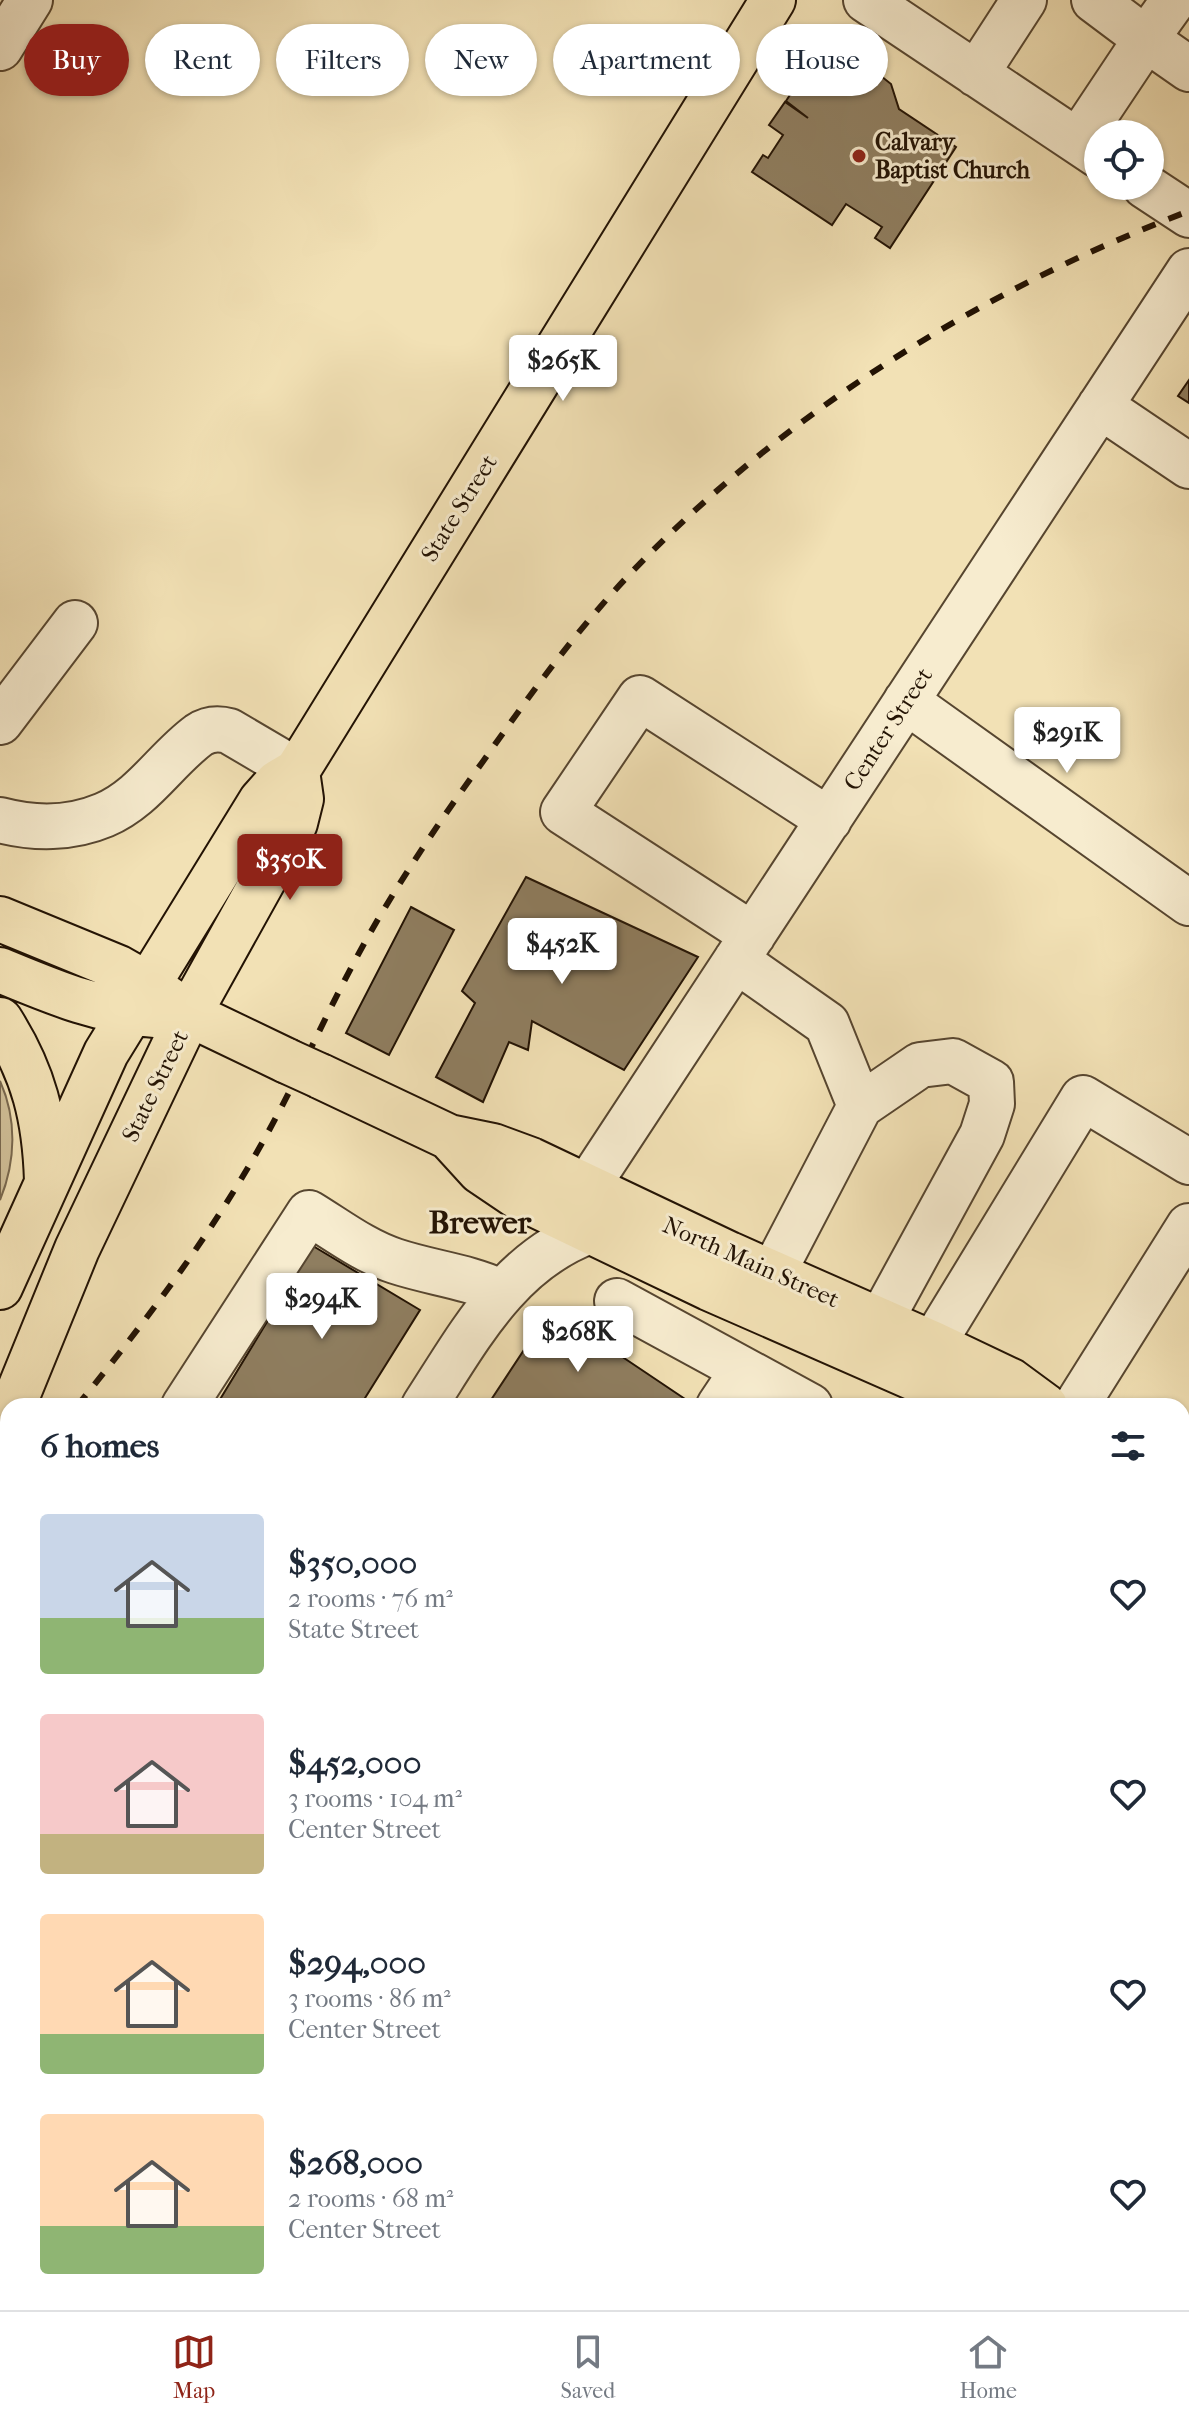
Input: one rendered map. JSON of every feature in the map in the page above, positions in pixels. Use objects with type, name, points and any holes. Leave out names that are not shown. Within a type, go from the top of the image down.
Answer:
[{"type":"main road","name":"State Street","points":[[0,1287],[106,1053],[138,999],[261,801],[277,783],[297,771],[773,0]]},
{"type":"main road","name":"State Street","points":[[16,1398],[77,1249],[189,1014],[295,823],[301,799],[297,771]]},
{"type":"main road","name":"North Main Street","points":[[0,919],[89,955],[138,999]]},
{"type":"main road","name":"North Main Street","points":[[0,970],[75,1001],[138,999],[189,1014],[449,1137],[471,1140],[513,1153],[587,1187],[719,1271],[963,1398]]},
{"type":"main road","points":[[0,1020],[19,1052],[34,1088],[44,1132],[47,1183]]},
{"type":"main road","name":"North Main Street","points":[[449,1137],[480,1171],[497,1184],[590,1231],[719,1271],[773,1273],[1011,1381],[1034,1398]]},
{"type":"street","points":[[0,48],[30,0]]},
{"type":"street","points":[[866,0],[1084,145]]},
{"type":"street","points":[[976,74],[1024,0]]},
{"type":"street","points":[[1094,0],[1189,69]]},
{"type":"street","points":[[1103,120],[1146,39],[1174,0]]},
{"type":"street","points":[[1164,199],[1189,215]]},
{"type":"street","name":"Center Street","points":[[587,1187],[1189,271]]},
{"type":"street","points":[[1100,406],[1189,466]]},
{"type":"street","points":[[0,722],[75,623]]},
{"type":"street","points":[[829,820],[640,698],[563,812],[744,948],[827,1024],[860,1106]]},
{"type":"street","points":[[906,701],[1189,903]]},
{"type":"street","points":[[0,820],[44,827],[104,815],[138,794],[199,735],[218,728],[229,731],[297,771]]},
{"type":"street","points":[[773,1273],[860,1106],[920,1065],[953,1061],[991,1082],[992,1104],[982,1135],[881,1320]]},
{"type":"street","points":[[933,1344],[1083,1098],[1189,1162]]},
{"type":"street","points":[[189,1398],[309,1213],[391,1260],[472,1280],[501,1292]]},
{"type":"street","points":[[1081,1398],[1189,1226]]},
{"type":"street","points":[[429,1398],[501,1292],[532,1262],[566,1241],[590,1231]]},
{"type":"street","points":[[682,1336],[719,1271]]},
{"type":"street","points":[[617,1301],[795,1398]]},
{"type":"street","points":[[724,1398],[743,1370]]},
{"type":"shaded area","points":[[0,1081],[12,1125],[12,1155],[0,1200]]},
{"type":"building","name":"Calvary Baptist Church","points":[[888,82],[899,109],[956,147],[890,248],[875,238],[882,227],[846,204],[832,225],[752,172],[763,155],[768,158],[783,135],[769,125],[785,102],[808,118],[786,101],[789,96],[888,96]]},
{"type":"building","points":[[1189,380],[1189,403],[1178,396]]},
{"type":"building","points":[[526,877],[698,957],[624,1070],[532,1021],[528,1050],[509,1042],[483,1102],[436,1077],[475,1003],[462,991]]},
{"type":"building","points":[[411,907],[454,930],[389,1055],[346,1033]]},
{"type":"building","points":[[313,1246],[420,1310],[365,1398],[221,1398]]},
{"type":"building","points":[[551,1309],[684,1398],[492,1398]]},
{"type":"railway","points":[[83,1398],[172,1283],[237,1185],[273,1124],[361,949],[429,839],[553,665],[629,575],[689,516],[752,461],[819,409],[889,362],[1035,278],[1189,211]]},
{"type":"place","name":"Calvary Baptist Church","points":[[859,156]]},
{"type":"district","name":"Brewer","points":[[480,1222]]}]
